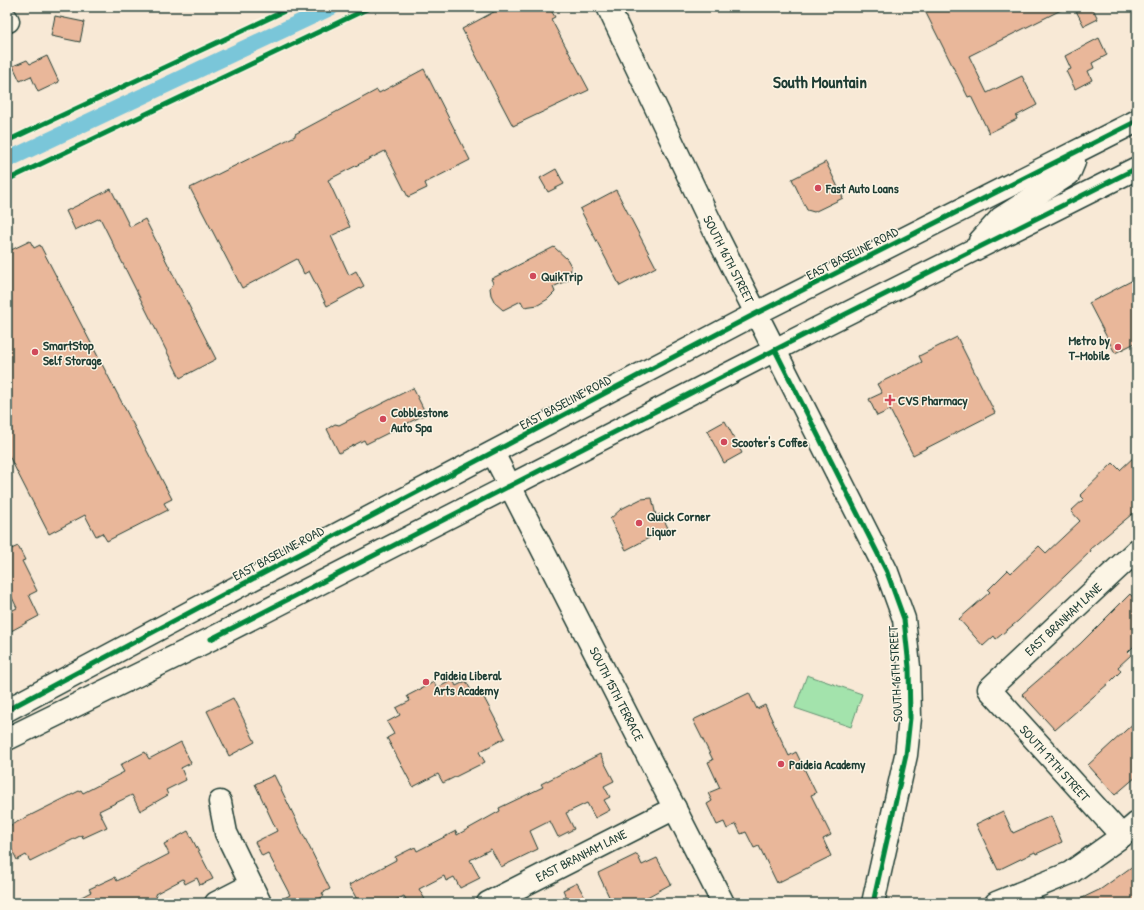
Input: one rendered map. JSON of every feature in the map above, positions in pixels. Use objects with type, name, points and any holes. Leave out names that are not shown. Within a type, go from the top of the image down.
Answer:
[{"type":"main road","name":"SOUTH 16TH STREET","points":[[608,7],[716,234],[887,572],[904,619],[910,718],[906,755],[873,903]]},
{"type":"main road","name":"EAST BASELINE ROAD","points":[[7,710],[757,313],[1137,122]]},
{"type":"main road","points":[[971,251],[1001,218],[1069,174],[1074,162],[1072,155]]},
{"type":"main road","points":[[7,739],[212,639],[776,350],[1137,168]]},
{"type":"main road","name":"SOUTH 15TH TERRACE","points":[[493,453],[723,903]]},
{"type":"main road","name":"EAST BRANHAM LANE","points":[[989,689],[1137,550]]},
{"type":"main road","name":"SOUTH 17TH STREET","points":[[989,689],[1130,830]]},
{"type":"main road","points":[[216,903],[256,894],[226,833],[220,802]]},
{"type":"main road","name":"EAST BRANHAM LANE","points":[[488,903],[674,808]]},
{"type":"main road","points":[[996,903],[1070,873],[1130,830]]},
{"type":"green space","points":[[807,675],[862,694],[851,727],[795,708]]},
{"type":"building","points":[[503,7],[549,7],[555,17],[551,19],[589,90],[513,126],[462,29]]},
{"type":"building","points":[[923,7],[1067,7],[969,56],[987,93],[1022,76],[1037,105],[1016,116],[1017,119],[989,133],[971,96],[968,97]]},
{"type":"building","points":[[1074,7],[1092,7],[1098,19],[1084,26]]},
{"type":"building","points":[[55,16],[84,22],[80,42],[51,36]]},
{"type":"building","points":[[1099,38],[1107,55],[1092,63],[1094,68],[1088,71],[1092,80],[1075,89],[1066,71],[1071,69],[1065,56]]},
{"type":"building","points":[[47,56],[59,82],[38,92],[31,76],[20,81],[13,66],[27,60],[30,64]]},
{"type":"building","points":[[424,69],[470,160],[425,183],[427,188],[408,197],[385,151],[328,180],[350,227],[331,236],[349,275],[356,271],[364,286],[327,306],[309,271],[304,274],[297,259],[242,288],[190,188],[295,136],[295,134],[377,90],[379,93]]},
{"type":"building","name":"Fast Auto Loans","points":[[826,162],[843,198],[814,212],[807,210],[792,179]]},
{"type":"building","points":[[556,169],[564,184],[548,192],[540,178]]},
{"type":"building","points":[[111,189],[130,227],[145,219],[216,359],[180,378],[100,218],[75,230],[66,211]]},
{"type":"building","name":"QuikTrip","points":[[616,190],[656,267],[620,286],[580,209]]},
{"type":"building","points":[[30,241],[34,248],[40,245],[172,499],[164,503],[168,510],[107,541],[102,533],[96,536],[85,515],[49,534],[7,452],[7,252]]},
{"type":"building","name":"QuikTrip","points":[[554,247],[567,259],[571,266],[570,279],[553,287],[555,292],[548,299],[538,305],[524,307],[521,301],[503,310],[495,303],[491,295],[490,288],[493,283],[491,279]]},
{"type":"building","points":[[1137,278],[1137,342],[1115,353],[1089,303]]},
{"type":"building","name":"CVS Pharmacy","points":[[957,337],[995,413],[913,455],[890,410],[877,416],[869,399],[882,393],[877,384],[922,362],[919,356]]},
{"type":"building","name":"Cobblestone Auto Spa","points":[[413,388],[426,414],[366,444],[364,440],[339,453],[327,429],[335,424],[339,425]]},
{"type":"building","name":"Scooter's Coffee","points":[[725,421],[742,453],[724,463],[707,431]]},
{"type":"building","points":[[1137,454],[1137,510],[1090,549],[1091,551],[1018,621],[996,639],[994,636],[983,646],[959,619],[990,592],[988,590],[1008,570],[1011,573],[1039,546],[1046,553],[1080,521],[1071,511],[1084,499],[1080,495],[1113,463],[1120,470]]},
{"type":"building","name":"Quick Corner Liquor","points":[[652,498],[656,516],[661,514],[668,528],[626,550],[610,519],[621,509],[641,499]]},
{"type":"building","points":[[18,546],[25,560],[22,561],[37,591],[29,595],[39,616],[11,631],[7,624],[7,613],[17,608],[7,587],[7,551]]},
{"type":"building","points":[[1130,594],[1137,602],[1137,643],[1128,652],[1131,655],[1118,667],[1121,671],[1109,683],[1055,730],[1022,694],[1080,644]]},
{"type":"building","points":[[453,680],[456,686],[466,681],[473,694],[480,690],[505,738],[479,752],[485,762],[443,783],[438,774],[413,787],[387,738],[394,734],[387,722],[400,715],[396,708],[410,701],[407,696],[434,682],[437,688]]},
{"type":"building","points":[[749,693],[757,709],[765,705],[789,756],[796,752],[816,793],[811,795],[831,835],[823,839],[831,856],[777,883],[759,846],[754,848],[746,832],[741,834],[736,824],[727,829],[724,822],[717,825],[707,804],[712,801],[708,793],[720,788],[708,762],[713,760],[693,720]]},
{"type":"building","points":[[233,698],[255,742],[229,756],[207,711]]},
{"type":"building","points":[[1137,720],[1137,776],[1115,795],[1088,765]]},
{"type":"building","points":[[181,742],[191,763],[181,768],[186,780],[166,790],[168,795],[140,811],[132,795],[99,811],[107,827],[83,838],[82,835],[30,861],[26,855],[17,860],[7,840],[7,827],[81,790],[83,793],[124,772],[120,765],[145,752],[149,759]]},
{"type":"building","points":[[600,754],[614,781],[604,786],[610,797],[604,800],[610,810],[595,818],[587,803],[566,813],[574,829],[558,837],[550,821],[530,831],[538,849],[501,867],[491,849],[470,860],[480,878],[460,888],[454,877],[446,881],[444,876],[419,889],[427,903],[408,903],[404,896],[390,903],[359,903],[349,885],[396,860],[395,857],[415,847],[417,851],[456,831],[457,835],[500,811],[499,808],[543,787],[541,784]]},
{"type":"building","points":[[274,775],[330,889],[322,893],[324,896],[311,903],[275,903],[290,895],[268,853],[262,856],[255,842],[277,831],[255,784]]},
{"type":"building","points":[[1003,811],[1013,833],[1051,816],[1062,842],[1036,854],[1035,852],[998,870],[976,824]]},
{"type":"building","points":[[188,831],[213,879],[200,885],[197,878],[185,884],[183,879],[155,894],[160,903],[70,903],[91,892],[89,889],[115,877],[117,881],[169,854],[164,844]]},
{"type":"building","points":[[637,854],[642,865],[657,858],[671,884],[636,903],[612,903],[598,873]]},
{"type":"building","points":[[1137,863],[1137,903],[1072,903],[1101,889]]},
{"type":"building","points":[[577,883],[588,903],[569,903],[563,890]]},
{"type":"waterway","points":[[7,160],[332,7]]},
{"type":"cycle path","points":[[7,141],[293,7]]},
{"type":"cycle path","points":[[7,180],[371,7]]},
{"type":"cycle path","points":[[7,710],[757,313],[1137,121]]},
{"type":"cycle path","points":[[211,639],[808,333],[1137,168]]},
{"type":"cycle path","points":[[775,350],[887,572],[904,619],[909,667],[910,718],[906,755],[873,903]]},
{"type":"place","name":"Fast Auto Loans","points":[[818,188]]},
{"type":"place","name":"QuikTrip","points":[[533,276]]},
{"type":"place","name":"Metro by T-Mobile","points":[[1118,347]]},
{"type":"place","name":"SmartStop Self Storage","points":[[35,352]]},
{"type":"place","name":"CVS Pharmacy","points":[[890,400]]},
{"type":"place","name":"Cobblestone Auto Spa","points":[[383,419]]},
{"type":"place","name":"Scooter's Coffee","points":[[724,442]]},
{"type":"place","name":"Quick Corner Liquor","points":[[639,523]]},
{"type":"place","name":"Paideia Liberal Arts Academy","points":[[426,682]]},
{"type":"place","name":"Paideia Academy","points":[[781,764]]},
{"type":"district","name":"South Mountain","points":[[820,82]]}]
